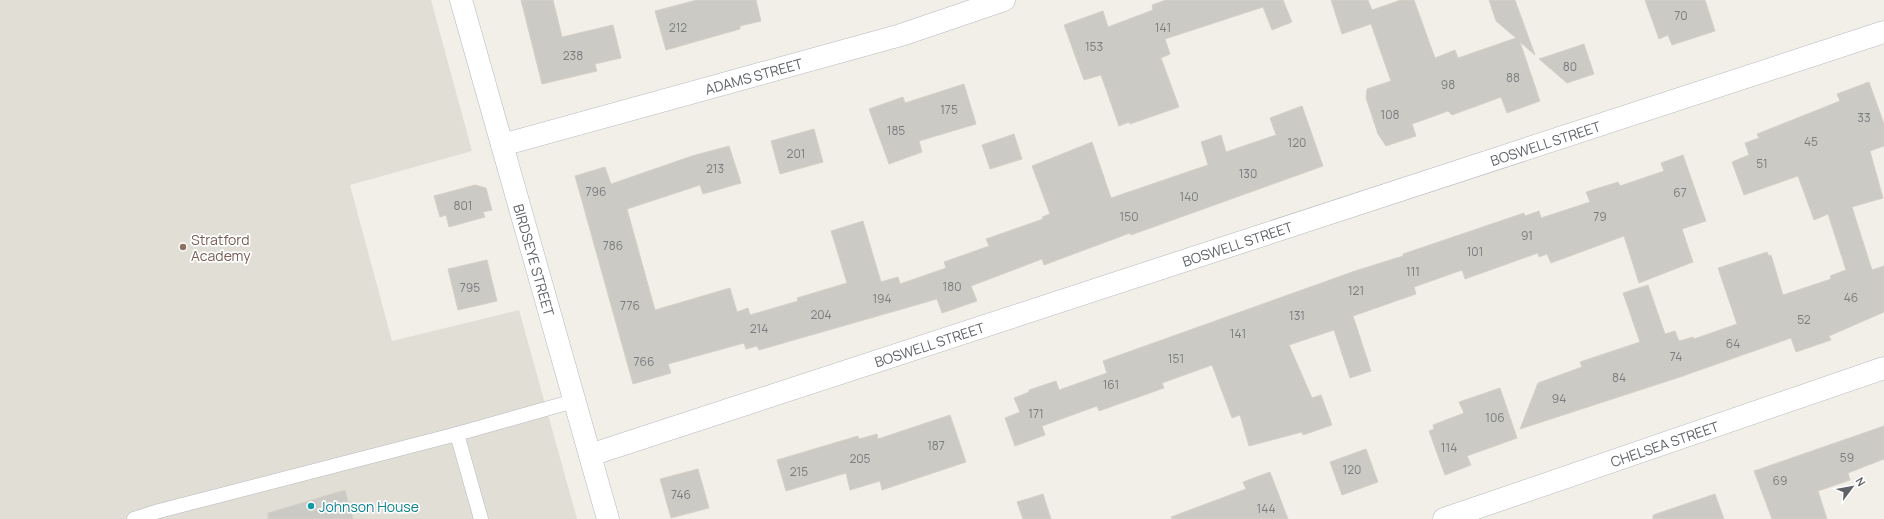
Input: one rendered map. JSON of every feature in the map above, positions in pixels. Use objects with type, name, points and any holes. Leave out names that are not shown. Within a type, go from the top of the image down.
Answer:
[{"type":"street","name":"BIRDSEYE STREET","points":[[461,0],[608,519]]},
{"type":"street","name":"ADAMS STREET","points":[[502,145],[901,35],[1004,0]]},
{"type":"street","name":"BOSWELL STREET","points":[[590,455],[1884,32]]},
{"type":"street","name":"CHELSEA STREET","points":[[1444,519],[1884,368]]},
{"type":"lane","points":[[134,519],[159,511],[457,434],[574,401]]},
{"type":"lane","points":[[457,434],[481,519]]},
{"type":"shaded area","name":"Stratford Academy","points":[[0,0],[431,0],[472,151],[350,185],[392,341],[519,310],[577,519],[0,519]]},
{"type":"building","points":[[521,0],[553,0],[562,37],[613,25],[621,58],[595,64],[597,71],[542,84]]},
{"type":"building","points":[[697,0],[756,0],[761,21],[740,26],[740,29],[666,50],[655,11]]},
{"type":"building","points":[[1166,0],[1283,0],[1292,22],[1272,30],[1263,7],[1165,39],[1170,54],[1161,58],[1179,107],[1130,124],[1129,122],[1119,126],[1101,75],[1084,80],[1064,25],[1103,11],[1108,27],[1153,10],[1152,5]]},
{"type":"building","points":[[1331,0],[1368,0],[1372,10],[1401,0],[1414,0],[1435,58],[1455,50],[1458,58],[1516,38],[1496,21],[1489,0],[1515,0],[1535,55],[1520,42],[1540,101],[1507,113],[1501,97],[1452,115],[1448,111],[1412,124],[1416,136],[1386,146],[1378,134],[1366,98],[1367,89],[1391,81],[1371,24],[1342,34]]},
{"type":"building","points":[[1645,0],[1705,0],[1715,31],[1672,45],[1668,35],[1659,39]]},
{"type":"building","points":[[1584,44],[1594,74],[1567,83],[1539,59]]},
{"type":"building","points":[[1869,82],[1884,124],[1884,146],[1870,151],[1883,198],[1852,207],[1872,270],[1884,266],[1884,312],[1829,336],[1831,340],[1796,352],[1791,338],[1680,377],[1520,429],[1538,383],[1582,367],[1580,362],[1640,342],[1623,293],[1648,285],[1665,334],[1675,331],[1679,341],[1693,337],[1694,339],[1737,324],[1718,268],[1767,252],[1769,256],[1771,255],[1783,295],[1831,279],[1830,276],[1846,270],[1828,214],[1814,220],[1798,176],[1744,195],[1732,162],[1749,155],[1745,143],[1759,138],[1757,134],[1840,101],[1837,94]]},
{"type":"building","points":[[964,84],[976,124],[919,141],[922,152],[889,164],[869,109],[903,97],[905,103]]},
{"type":"building","points":[[1302,106],[1323,166],[1131,235],[1130,233],[1044,265],[1042,259],[971,286],[977,301],[942,313],[937,299],[759,350],[757,346],[746,349],[744,343],[668,364],[671,373],[633,384],[575,176],[605,167],[611,184],[692,156],[729,146],[741,183],[703,194],[700,185],[627,209],[655,310],[730,288],[737,312],[748,308],[750,315],[798,301],[797,298],[847,283],[831,231],[863,221],[881,282],[898,277],[900,284],[946,268],[944,262],[989,246],[986,239],[1043,219],[1042,217],[1050,214],[1032,166],[1092,142],[1111,198],[1208,165],[1201,142],[1221,135],[1226,152],[1276,135],[1270,118]]},
{"type":"building","points":[[814,129],[823,162],[780,174],[771,141]]},
{"type":"building","points":[[1014,134],[1022,159],[990,169],[982,145]]},
{"type":"building","points":[[1683,155],[1706,221],[1682,229],[1693,262],[1639,283],[1624,236],[1551,263],[1547,254],[1539,257],[1538,253],[1465,279],[1462,270],[1414,287],[1416,294],[1353,316],[1371,371],[1350,378],[1334,330],[1289,345],[1312,398],[1321,395],[1332,425],[1303,435],[1302,432],[1249,446],[1240,415],[1232,418],[1212,365],[1162,383],[1164,388],[1099,411],[1097,406],[1042,426],[1045,435],[1015,446],[1005,418],[1020,412],[1014,398],[1029,392],[1029,390],[1056,381],[1059,390],[1107,373],[1103,361],[1355,271],[1403,256],[1403,254],[1524,213],[1525,216],[1539,211],[1541,218],[1590,202],[1586,192],[1618,182],[1620,186],[1664,171],[1661,163]]},
{"type":"building","points":[[475,185],[486,188],[492,210],[483,212],[485,217],[449,227],[446,215],[440,217],[434,196]]},
{"type":"building","points":[[487,260],[497,301],[458,310],[448,269]]},
{"type":"building","points":[[1500,388],[1517,438],[1467,456],[1471,465],[1445,475],[1429,431],[1434,429],[1433,425],[1464,413],[1459,402]]},
{"type":"building","points":[[950,415],[966,462],[882,490],[880,481],[850,490],[846,473],[786,491],[777,460],[858,436],[859,439],[877,434],[878,439]]},
{"type":"building","points":[[1884,426],[1884,459],[1848,473],[1850,480],[1818,491],[1827,519],[1772,519],[1754,471]]},
{"type":"building","points":[[1366,449],[1378,482],[1342,495],[1330,462]]},
{"type":"building","points":[[698,469],[709,508],[671,518],[660,479]]},
{"type":"building","points":[[1270,472],[1288,519],[1172,519],[1171,517],[1246,489],[1243,482]]},
{"type":"building","name":"Johnson House","points":[[345,490],[353,519],[268,519],[268,513]]},
{"type":"building","points":[[1043,494],[1051,519],[1023,519],[1017,502]]},
{"type":"building","points":[[1715,494],[1724,519],[1653,519],[1653,515]]},
{"type":"place","name":"Stratford Academy","points":[[183,247]]},
{"type":"place","name":"Johnson House","points":[[311,506]]}]
